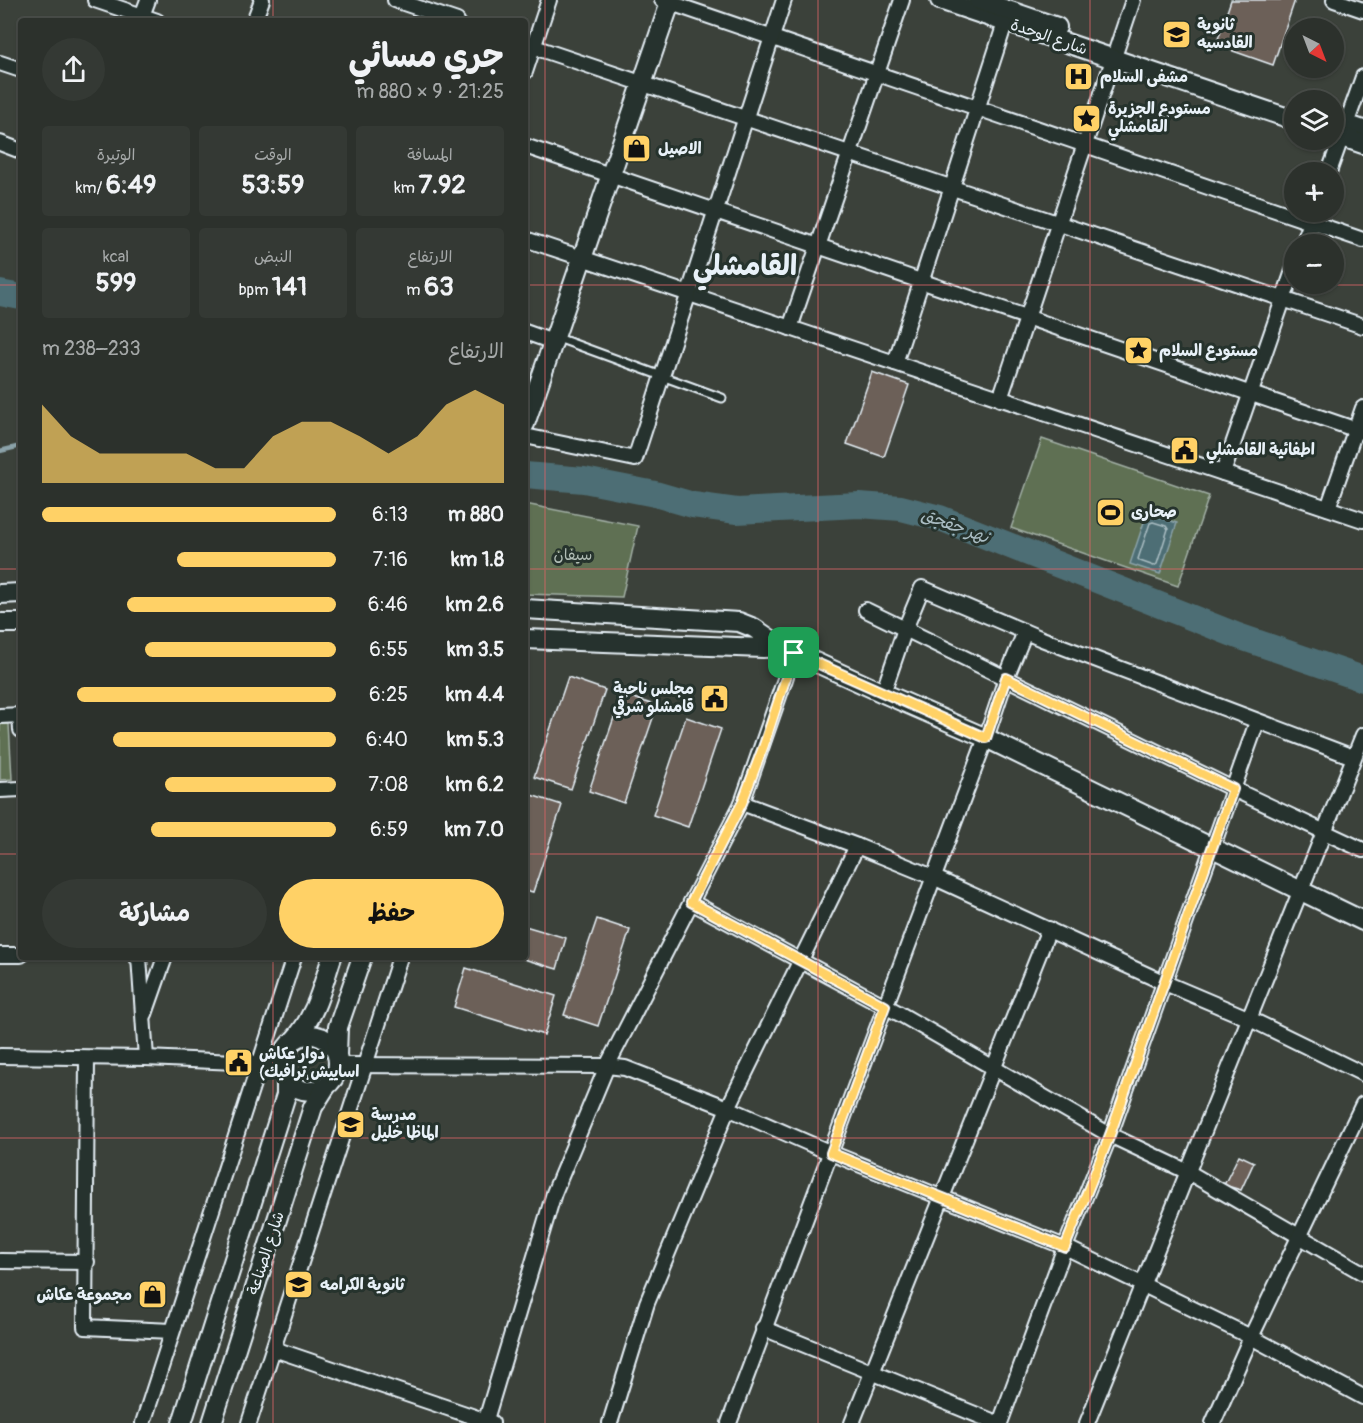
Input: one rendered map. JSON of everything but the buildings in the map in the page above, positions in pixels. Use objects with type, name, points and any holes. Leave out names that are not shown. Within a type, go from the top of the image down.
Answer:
[{"type":"street","points":[[95,0],[139,18]]},
{"type":"street","points":[[141,18],[148,0]]},
{"type":"street","points":[[256,18],[262,0]]},
{"type":"street","points":[[395,0],[448,18]]},
{"type":"street","points":[[549,0],[529,45],[1363,326]]},
{"type":"street","points":[[528,437],[635,459],[784,0]]},
{"type":"street","points":[[790,328],[902,0]]},
{"type":"street","name":"شارع الوحدة","points":[[940,0],[1005,22],[1284,104]]},
{"type":"street","name":"شارع الوحدة","points":[[978,0],[1284,116]]},
{"type":"street","points":[[1000,399],[1133,0]]},
{"type":"street","points":[[1334,0],[1363,10]]},
{"type":"street","points":[[528,415],[668,1],[1085,145],[1284,208]]},
{"type":"street","points":[[895,363],[1005,22]]},
{"type":"street","points":[[0,63],[18,69]]},
{"type":"street","points":[[1344,126],[1363,77]]},
{"type":"street","points":[[1344,130],[1363,144]]},
{"type":"street","points":[[0,143],[18,150]]},
{"type":"street","points":[[528,147],[1359,430]]},
{"type":"street","points":[[1324,222],[1363,240]]},
{"type":"street","points":[[528,240],[1363,520]]},
{"type":"street","points":[[1223,473],[1286,294]]},
{"type":"street","points":[[528,333],[554,339]]},
{"type":"street","points":[[1328,508],[1359,430],[1363,408]]},
{"type":"street","points":[[883,693],[904,628],[922,588],[1025,632],[1353,757]]},
{"type":"street","points":[[0,594],[18,593]]},
{"type":"street","points":[[528,609],[739,622],[754,628],[788,650],[986,738],[1363,921]]},
{"type":"street","points":[[866,610],[1363,850]]},
{"type":"street","points":[[0,623],[18,623]]},
{"type":"street","points":[[729,1423],[1025,632]]},
{"type":"street","points":[[528,639],[788,650]]},
{"type":"street","points":[[274,1349],[487,1422],[554,1193],[607,1066],[742,803],[764,745],[788,650]]},
{"type":"street","points":[[0,716],[18,715]]},
{"type":"street","points":[[763,1328],[998,1423],[1110,1135],[1257,722]]},
{"type":"street","points":[[1087,1423],[1363,735]]},
{"type":"street","points":[[0,790],[18,789]]},
{"type":"street","points":[[742,803],[857,846],[933,878],[1250,1019],[1363,1074]]},
{"type":"street","points":[[610,1423],[647,1303],[728,1108],[857,846]]},
{"type":"street","points":[[691,902],[885,1006],[1110,1135],[1188,1172],[1363,1273]]},
{"type":"street","points":[[852,1423],[1049,929]]},
{"type":"street","points":[[0,955],[18,955]]},
{"type":"street","points":[[139,960],[146,1059]]},
{"type":"street","points":[[143,1019],[164,960]]},
{"type":"street","points":[[143,1423],[293,960]]},
{"type":"street","points":[[182,1423],[286,1095],[284,1068],[288,1046],[312,1017],[331,960]]},
{"type":"street","points":[[284,1068],[290,1082],[304,1090],[312,1091],[327,1085],[336,1073],[338,1027],[361,960]]},
{"type":"street","points":[[249,1423],[399,960]]},
{"type":"street","points":[[294,1040],[309,1035],[316,1036],[330,1043],[338,1061]]},
{"type":"street","points":[[0,1056],[146,1059],[258,1064],[284,1068]]},
{"type":"street","points":[[87,1058],[85,1327],[172,1331]]},
{"type":"street","points":[[338,1061],[365,1066],[607,1066],[625,1068],[1065,1247],[1251,1337],[1363,1396]]},
{"type":"street","name":"شارع الصناعة","points":[[212,1423],[313,1107],[327,1085]]},
{"type":"street","points":[[1214,1423],[1251,1337],[1363,1104]]},
{"type":"street","points":[[0,1261],[87,1263]]},
{"type":"lane","points":[[554,339],[722,398]]},
{"type":"green space","name":"صحارى","points":[[1042,439],[1209,496],[1178,586],[1011,528]]},
{"type":"green space","name":"سيفان","points":[[528,505],[638,526],[622,597],[528,594]]},
{"type":"green space","points":[[0,724],[9,724],[12,779],[0,780]]},
{"type":"water","points":[[1147,513],[1177,523],[1160,574],[1130,564]]},
{"type":"waterway","name":"نهر جقجق","points":[[0,293],[18,296]]},
{"type":"waterway","points":[[0,451],[18,447]]},
{"type":"waterway","name":"نهر جقجق","points":[[528,475],[584,480],[655,494],[693,505],[737,511],[859,505],[901,508],[940,518],[1238,636],[1363,679]]},
{"type":"place","name":"ثانوية القادسيه","points":[[1176,34]]},
{"type":"place","name":"مشفى السلام","points":[[1079,77]]},
{"type":"place","name":"مستودع الجزيرة القامشلي","points":[[1087,118]]},
{"type":"place","name":"الاصيل","points":[[637,149]]},
{"type":"place","name":"مستودع السلام","points":[[1138,351]]},
{"type":"place","name":"اطفائية القامشلي","points":[[1185,450]]},
{"type":"place","name":"صحارى","points":[[1110,512]]},
{"type":"place","name":"مجلس ناحية قامشلو شرقي","points":[[715,698]]},
{"type":"place","name":"دوار عكاش (اساييش٫ترافيك","points":[[238,1063]]},
{"type":"place","name":"مدرسة الماظا خليل","points":[[350,1124]]},
{"type":"place","name":"ثانوية الكرامه","points":[[299,1285]]},
{"type":"place","name":"مجموعة عكاش","points":[[153,1295]]},
{"type":"district","name":"القامشلي","points":[[745,266]]},
{"type":"route","points":[[794,653],[986,738],[1006,678],[1233,789],[1110,1135],[1065,1247],[831,1153],[885,1006],[691,902],[742,803],[794,653]]}]
